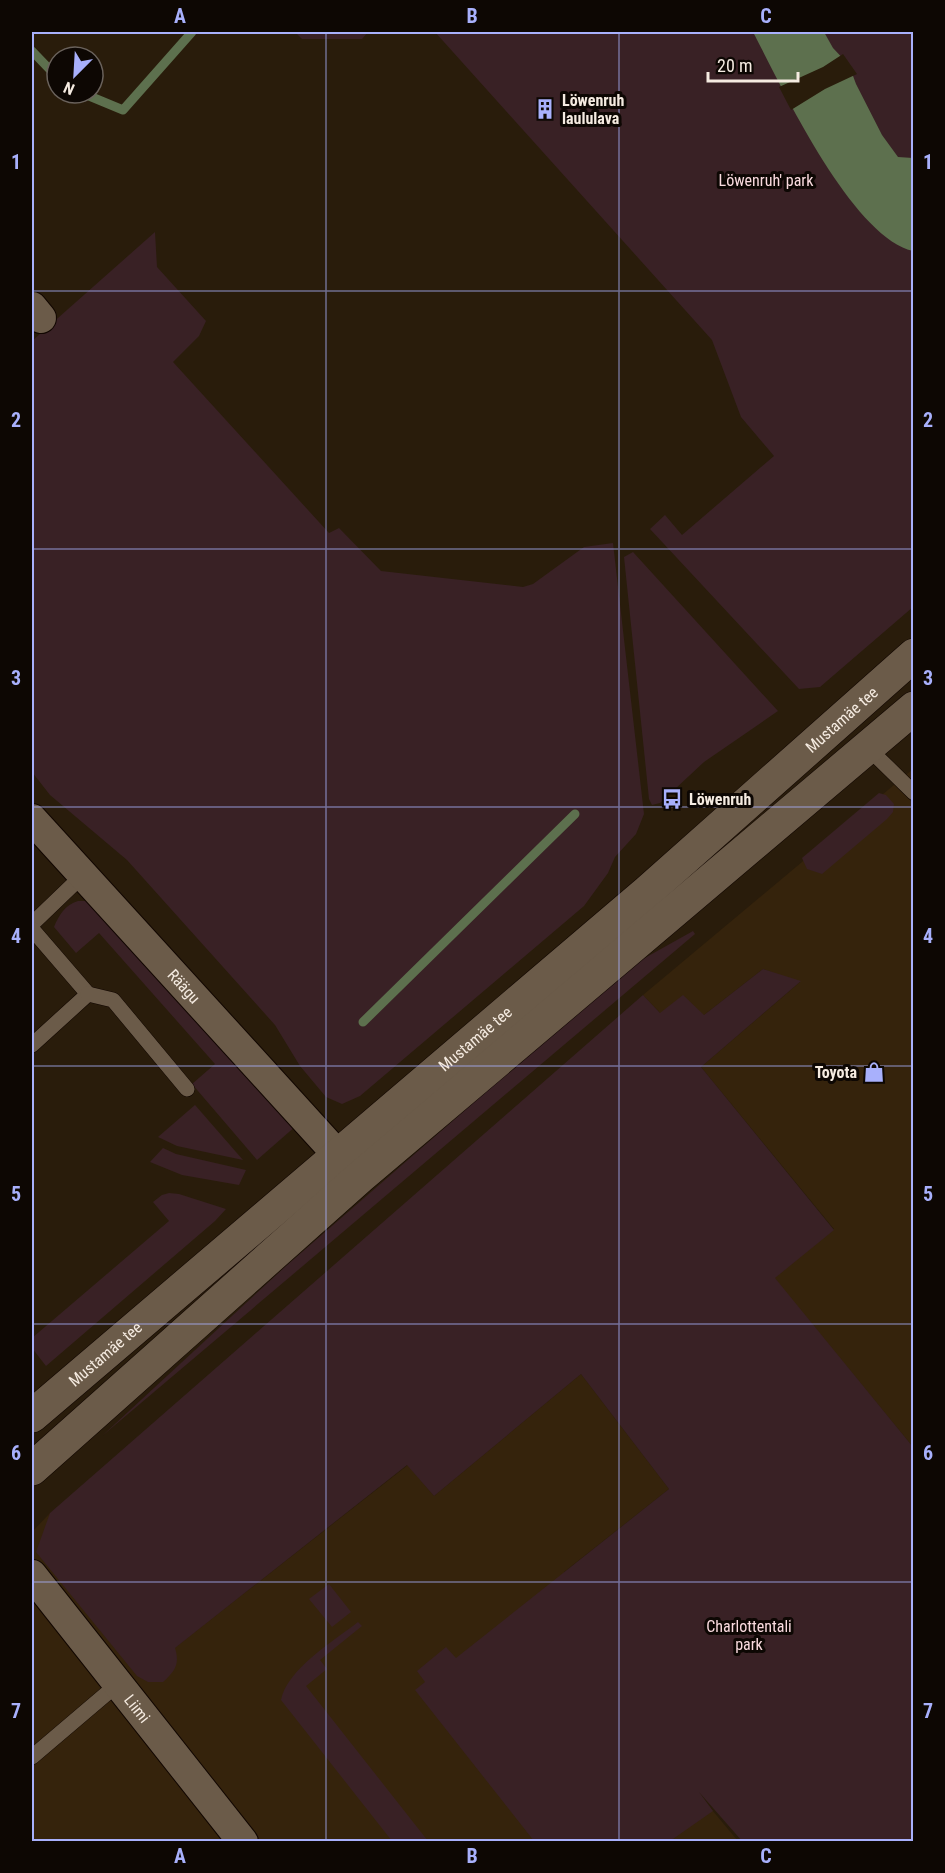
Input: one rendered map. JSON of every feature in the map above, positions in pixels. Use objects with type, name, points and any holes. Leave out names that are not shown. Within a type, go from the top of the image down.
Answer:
[{"type":"main road","name":"Mustamäe tee","points":[[32,1416],[647,892],[914,655]]},
{"type":"main road","name":"Mustamäe tee","points":[[32,1468],[360,1177],[867,747],[906,718]]},
{"type":"street","name":"Räägu","points":[[32,819],[337,1154]]},
{"type":"street","name":"Liimi","points":[[32,1575],[243,1842]]},
{"type":"lane","points":[[867,747],[914,793]]},
{"type":"lane","points":[[32,924],[83,875]]},
{"type":"lane","points":[[32,928],[88,994],[113,1000],[187,1089]]},
{"type":"lane","points":[[32,1045],[88,994]]},
{"type":"lane","points":[[32,1757],[118,1683]]},
{"type":"shaded area","points":[[753,32],[824,32],[833,48],[849,65],[882,135],[898,157],[913,158],[913,251],[890,240],[866,218],[843,190],[800,122]]},
{"type":"shaded area","points":[[913,769],[913,1447],[774,1278],[834,1229],[701,1067],[800,982],[763,969],[704,1015],[660,1013],[643,995]]},
{"type":"shaded area","points":[[581,1374],[669,1489],[564,1572],[697,1792],[738,1841],[32,1842],[32,1532],[50,1513],[163,1657],[408,1465],[434,1496]]},
{"type":"green space","points":[[295,32],[368,32],[362,39],[302,39]]},
{"type":"green space","name":"Löwenruh' park","points":[[435,32],[913,32],[913,607],[820,687],[799,689],[650,529],[665,515],[682,535],[774,456],[741,417],[712,340]]},
{"type":"green space","points":[[155,232],[157,267],[206,321],[199,336],[173,362],[329,533],[339,528],[381,571],[523,587],[533,584],[584,547],[613,543],[644,814],[636,834],[615,857],[608,873],[584,906],[360,1096],[342,1104],[326,1097],[300,1066],[275,1025],[127,860],[50,795],[32,772],[32,341]]},
{"type":"green space","points":[[633,552],[778,711],[704,762],[660,803],[652,805],[649,799],[624,557]]},
{"type":"green space","points":[[879,793],[886,795],[894,804],[893,812],[887,819],[822,874],[807,869],[802,858]]},
{"type":"green space","points":[[78,901],[86,901],[97,907],[297,1125],[257,1160],[192,1084],[215,1064],[99,933],[76,953],[54,927],[63,911]]},
{"type":"green space","points":[[693,931],[695,934],[102,1436],[286,1266],[634,964]]},
{"type":"green space","name":"Charlottentali park","points":[[763,969],[801,981],[701,1067],[834,1230],[775,1278],[913,1447],[913,1841],[742,1841],[699,1792],[713,1811],[670,1841],[534,1841],[415,1690],[425,1682],[417,1671],[446,1647],[456,1658],[669,1489],[581,1374],[434,1496],[407,1465],[175,1648],[177,1659],[175,1667],[163,1682],[148,1682],[137,1676],[36,1552],[50,1513],[643,995],[660,1013],[683,995],[704,1015]]},
{"type":"green space","points":[[195,1105],[243,1160],[177,1146],[158,1137]]},
{"type":"green space","points":[[163,1148],[176,1154],[246,1170],[239,1185],[182,1175],[150,1162]]},
{"type":"green space","points":[[169,1193],[226,1209],[215,1221],[46,1366],[32,1348],[32,1338],[169,1221],[153,1202]]},
{"type":"green space","points":[[329,1584],[351,1612],[332,1627],[309,1599]]},
{"type":"green space","points":[[358,1622],[362,1626],[320,1660],[327,1669],[306,1686],[428,1841],[392,1841],[281,1700],[292,1677],[313,1656]]},
{"type":"pier","points":[[843,54],[857,74],[825,89],[791,110],[779,87],[823,67]]},
{"type":"waterway","points":[[105,103],[123,110],[192,32]]},
{"type":"waterway","points":[[32,51],[45,65]]},
{"type":"waterway","points":[[363,1022],[575,814]]},
{"type":"place","name":"Löwenruh laululava","points":[[545,109]]},
{"type":"place","name":"Löwenruh","points":[[672,799]]},
{"type":"place","name":"Toyota","points":[[874,1072]]}]
